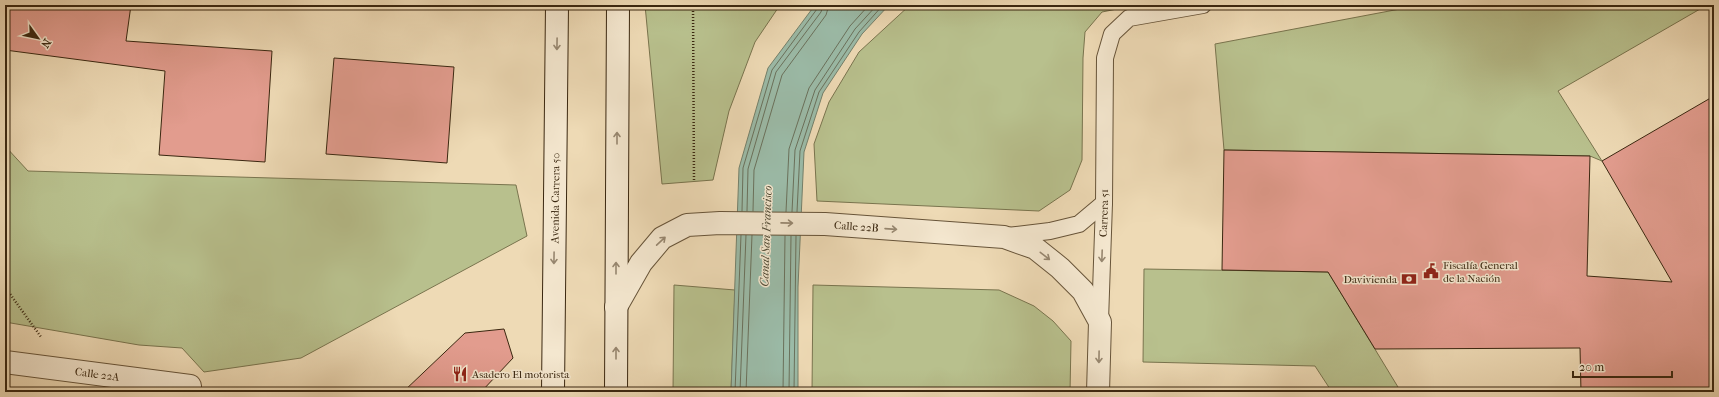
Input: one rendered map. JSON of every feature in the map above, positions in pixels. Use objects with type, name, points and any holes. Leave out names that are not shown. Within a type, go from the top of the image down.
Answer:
[{"type":"street","name":"Avenida Carrera 50","points":[[553,392],[557,5]]},
{"type":"street","points":[[616,392],[618,5]]},
{"type":"street","name":"Calle 22B","points":[[616,307],[641,263],[662,238],[687,225],[720,223],[825,224],[1004,237],[1035,248],[1060,268],[1083,291],[1100,322]]},
{"type":"street","name":"Carrera 51","points":[[1098,392],[1100,322]]},
{"type":"street","name":"Calle 22A","points":[[5,362],[190,386]]},
{"type":"lane","name":"Carrera 51","points":[[1100,322],[1104,203],[1105,58],[1112,34],[1129,18],[1203,5]]},
{"type":"lane","points":[[1004,237],[1050,231],[1079,224],[1104,203]]},
{"type":"path","points":[[693,5],[694,182]]},
{"type":"path","points":[[5,287],[64,369]]},
{"type":"green space","points":[[645,5],[780,5],[755,42],[729,111],[713,180],[662,184]]},
{"type":"green space","points":[[910,5],[1137,5],[1102,12],[1085,32],[1083,58],[1082,160],[1070,190],[1039,211],[817,201],[814,144],[829,102],[859,52]]},
{"type":"green space","points":[[1421,5],[1707,5],[1558,91],[1602,161],[1590,156],[1224,150],[1215,44]]},
{"type":"green space","points":[[5,146],[28,171],[516,185],[527,236],[301,358],[204,372],[182,348],[139,345],[5,322]]},
{"type":"green space","points":[[1144,269],[1328,272],[1401,392],[1332,392],[1315,366],[1143,362]]},
{"type":"green space","points":[[674,285],[735,290],[731,392],[673,392]]},
{"type":"green space","points":[[813,285],[999,290],[1034,306],[1053,321],[1071,341],[1070,392],[812,392]]},
{"type":"water","name":"Canal San Francisco","points":[[815,5],[889,5],[862,34],[823,93],[804,152],[798,287],[798,392],[731,392],[739,168],[768,68]]},
{"type":"building","points":[[5,5],[131,5],[126,41],[272,51],[265,162],[159,155],[165,71],[5,50]]},
{"type":"building","points":[[334,58],[454,67],[447,163],[326,154]]},
{"type":"building","name":"Fiscalía General de la Nación","points":[[1714,96],[1714,392],[1581,392],[1580,348],[1375,349],[1328,272],[1222,270],[1224,150],[1590,156],[1587,276],[1672,282],[1602,161]]},
{"type":"building","name":"Asadero El motorista","points":[[504,329],[513,358],[481,392],[403,392],[465,333]]},
{"type":"place","name":"Fiscalía General de la Nación","points":[[1431,271]]},
{"type":"place","name":"Davivienda","points":[[1409,279]]},
{"type":"place","name":"Asadero El motorista","points":[[460,374]]}]
